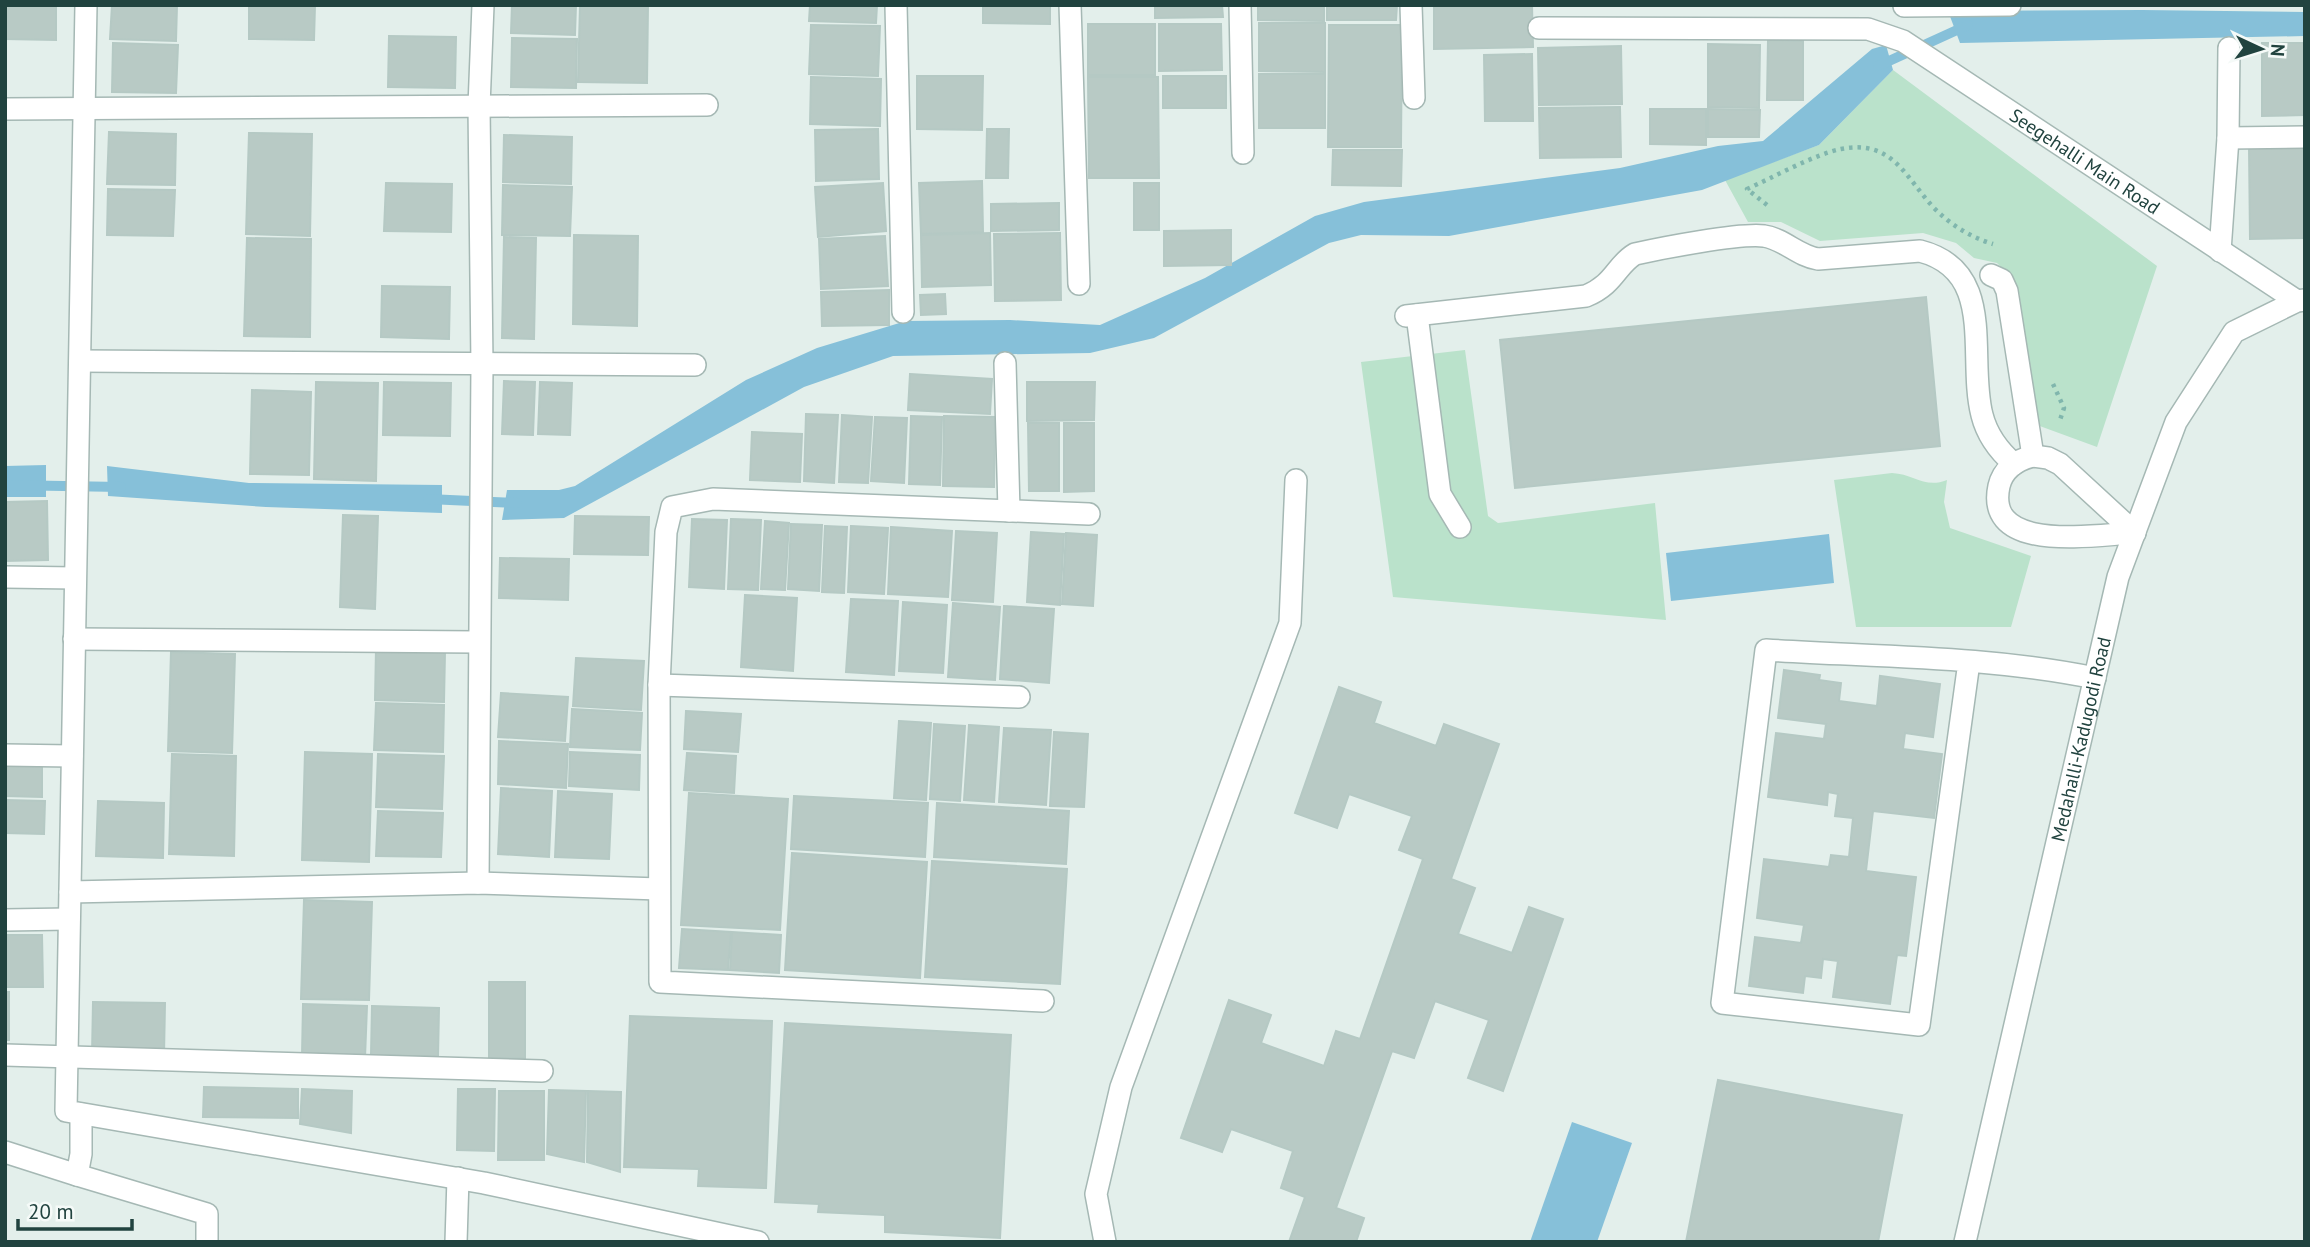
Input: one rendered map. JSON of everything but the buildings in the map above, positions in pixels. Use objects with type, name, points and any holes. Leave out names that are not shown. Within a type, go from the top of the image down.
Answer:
[{"type":"street","points":[[86,5],[66,1111],[458,1178],[758,1242]]},
{"type":"street","points":[[478,883],[477,642],[482,365],[479,106],[483,5]]},
{"type":"street","points":[[896,5],[903,312]]},
{"type":"street","points":[[1070,5],[1079,284]]},
{"type":"street","points":[[1240,5],[1243,153]]},
{"type":"street","points":[[1411,5],[1414,98]]},
{"type":"street","points":[[1903,41],[1904,6],[2010,5]]},
{"type":"street","name":"Seegehalli Main Road","points":[[1539,27],[1868,29],[1903,41],[2220,251],[2301,301]]},
{"type":"street","points":[[2220,251],[2228,138],[2229,48]]},
{"type":"street","points":[[5,109],[707,105]]},
{"type":"street","points":[[2228,138],[2305,137]]},
{"type":"street","points":[[1460,527],[1440,494],[1411,316],[1586,296],[1606,285],[1635,254],[1750,236],[1774,239],[1809,258],[1920,251],[1936,255],[1951,267],[1973,298],[1981,413],[1995,443],[2024,460]]},
{"type":"street","points":[[1991,275],[2002,280],[2007,291],[2024,460]]},
{"type":"street","name":"Medahalli-Kadugodi Road","points":[[1965,1242],[2118,577],[2176,422],[2234,332],[2301,301]]},
{"type":"street","points":[[80,361],[695,365]]},
{"type":"street","points":[[1005,363],[1010,511]]},
{"type":"street","points":[[2048,457],[2060,464],[2135,533],[2037,536],[2013,528],[1999,506],[1997,494],[2000,481],[2024,460],[2048,457]]},
{"type":"street","points":[[1105,1242],[1096,1194],[1121,1087],[1290,623],[1296,480]]},
{"type":"street","points":[[1043,1001],[660,982],[659,685],[666,532],[672,507],[713,499],[1089,514]]},
{"type":"street","points":[[5,577],[75,578]]},
{"type":"street","points":[[74,639],[477,642]]},
{"type":"street","points":[[1969,662],[1919,1025],[1722,1003],[1766,650],[2039,666],[2095,678]]},
{"type":"street","points":[[659,685],[1018,697]]},
{"type":"street","points":[[5,755],[72,756]]},
{"type":"street","points":[[70,892],[478,883],[659,889]]},
{"type":"street","points":[[5,920],[69,919]]},
{"type":"street","points":[[5,1055],[542,1071]]},
{"type":"street","points":[[77,1175],[81,1154],[80,1114]]},
{"type":"street","points":[[5,1152],[207,1214],[208,1242]]},
{"type":"street","points":[[456,1242],[458,1178]]},
{"type":"green space","points":[[1893,70],[2157,266],[2097,447],[2037,425],[2019,292],[2014,280],[1997,263],[1974,258],[1956,243],[1923,233],[1820,241],[1781,222],[1748,222],[1725,180],[1819,145]]},
{"type":"green space","points":[[1465,350],[1488,516],[1498,523],[1655,503],[1666,620],[1393,597],[1361,362]]},
{"type":"green space","points":[[1892,473],[1932,483],[1947,480],[1944,502],[1950,528],[2031,556],[2011,627],[1856,627],[1834,480]]},
{"type":"water","points":[[1948,11],[2305,12],[2305,36],[1960,43]]},
{"type":"water","points":[[1886,45],[1893,70],[1819,145],[1702,190],[1449,236],[1361,235],[1329,243],[1154,338],[1090,353],[893,356],[804,387],[564,518],[502,520],[507,490],[559,490],[575,486],[746,380],[817,348],[906,321],[1010,320],[1100,325],[1205,278],[1315,216],[1364,202],[1620,168],[1718,146],[1763,141],[1872,49]]},
{"type":"water","points":[[46,465],[46,497],[5,497],[5,466]]},
{"type":"water","points":[[107,466],[249,483],[442,485],[442,513],[266,507],[108,496]]},
{"type":"water","points":[[1829,534],[1834,583],[1671,601],[1666,553]]},
{"type":"water","points":[[1572,1122],[1632,1143],[1597,1242],[1530,1242]]},
{"type":"waterway","points":[[1878,66],[1968,25]]},
{"type":"waterway","points":[[5,485],[121,487]]},
{"type":"waterway","points":[[428,499],[517,503]]}]
